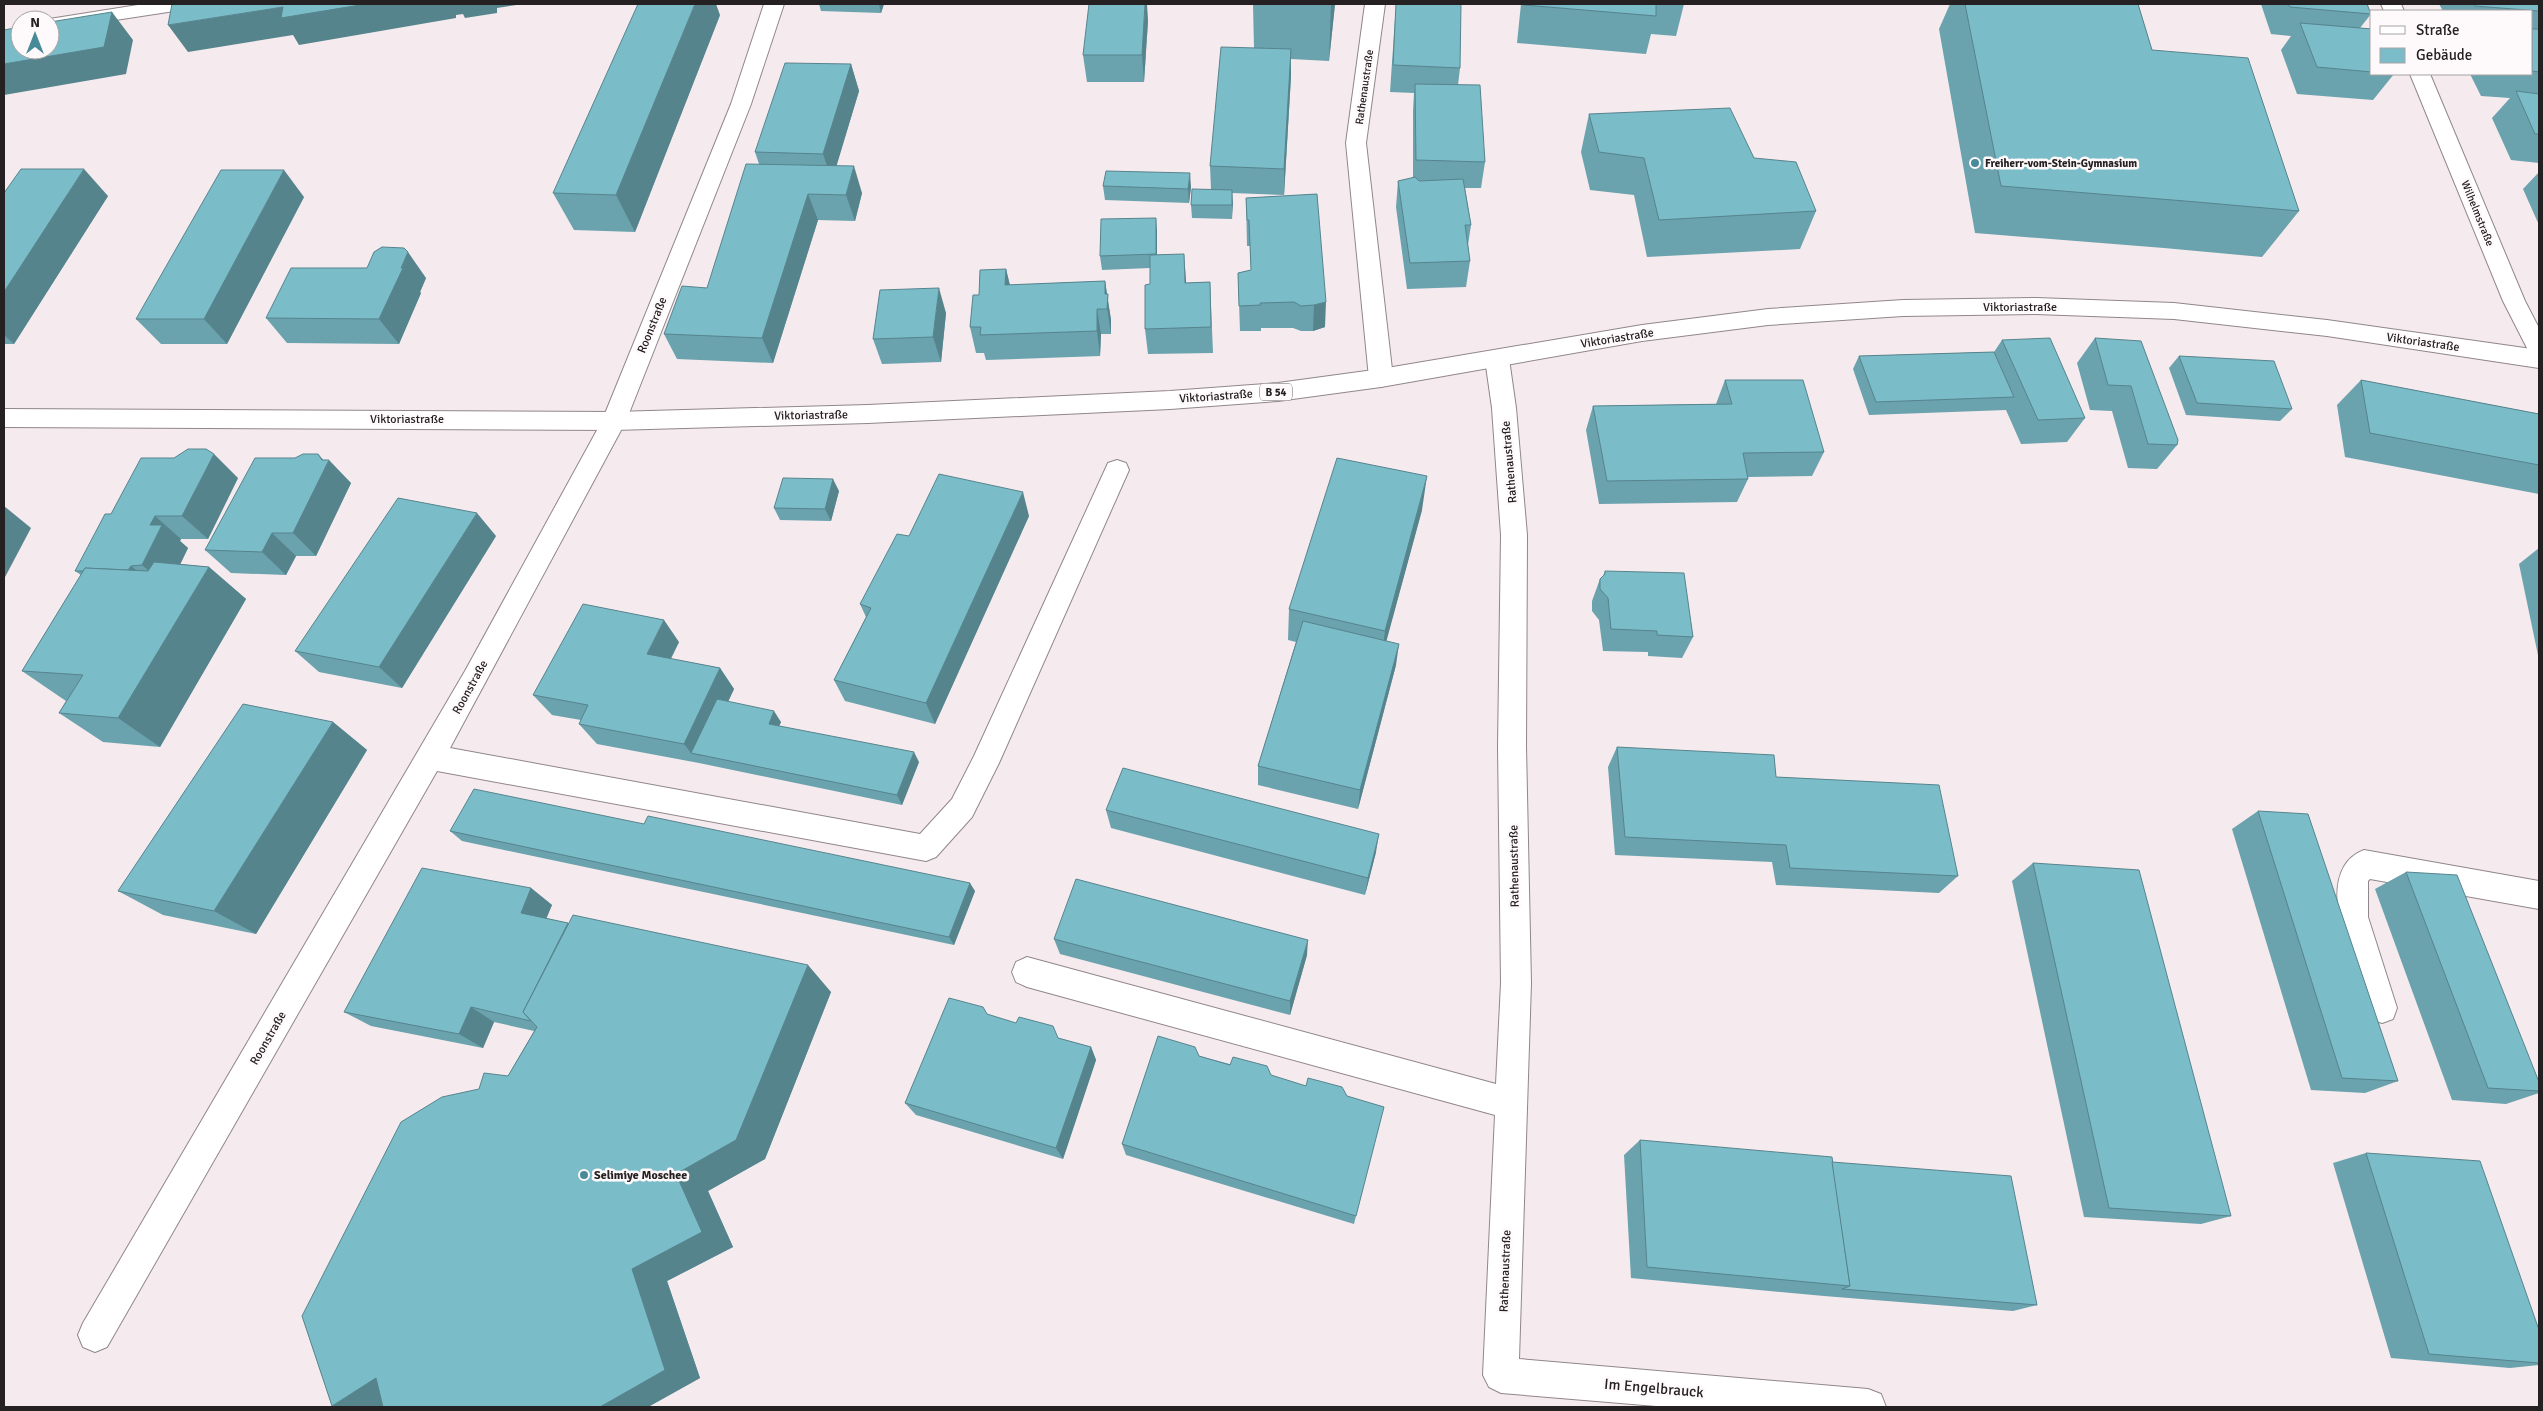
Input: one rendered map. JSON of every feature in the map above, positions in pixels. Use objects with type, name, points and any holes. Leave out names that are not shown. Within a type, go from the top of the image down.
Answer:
[{"type":"street","points":[[60,22],[181,4]]},
{"type":"street","name":"Roonstraße","points":[[95,1336],[475,679],[614,420],[740,104],[774,4]]},
{"type":"street","name":"Rathenaustraße","points":[[1375,4],[1356,143],[1381,378]]},
{"type":"street","name":"Wilhelmstraße","points":[[2420,75],[2514,301],[2539,350]]},
{"type":"street","name":"Viktoriastraße","points":[[4,418],[614,420],[868,414],[1170,400],[1278,392],[1381,378],[1642,333],[1768,317],[1903,308],[2036,306],[2183,312],[2327,328],[2539,359]]},
{"type":"street","name":"Rathenaustraße","points":[[1497,359],[1504,408],[1514,535],[1512,746],[1516,983],[1501,1375]]},
{"type":"street","points":[[430,757],[926,848],[962,808],[985,763],[1117,470]]},
{"type":"street","points":[[2382,1008],[2353,917],[2353,877],[2364,864],[2539,895]]},
{"type":"street","points":[[1027,972],[1512,1104]]},
{"type":"street","name":"Im Engelbrauck","points":[[1501,1375],[1868,1407]]},
{"type":"building","points":[[172,4],[366,4],[281,18],[283,7],[168,25]]},
{"type":"building","points":[[638,4],[695,4],[616,195],[553,193]]},
{"type":"building","points":[[1089,4],[1145,4],[1142,55],[1083,55]]},
{"type":"building","points":[[1396,4],[1461,4],[1460,68],[1393,65]]},
{"type":"building","points":[[1656,4],[1656,16],[1524,5]]},
{"type":"building","points":[[1965,4],[2138,4],[2152,50],[2248,58],[2299,211],[2001,186]]},
{"type":"building","points":[[2288,4],[2367,4],[2370,14],[2290,7]]},
{"type":"building","points":[[2474,4],[2539,4],[2539,11],[2533,10],[2475,6]]},
{"type":"building","points":[[112,12],[104,47],[60,54],[60,20]]},
{"type":"building","points":[[2300,23],[2370,29],[2370,72],[2317,67]]},
{"type":"building","points":[[10,29],[10,60],[28,60],[4,64],[4,30]]},
{"type":"building","points":[[2533,29],[2539,29],[2539,72],[2533,71]]},
{"type":"building","points":[[1221,47],[1291,49],[1284,169],[1210,166]]},
{"type":"building","points":[[785,63],[851,64],[823,154],[755,152]]},
{"type":"building","points":[[1415,84],[1480,85],[1485,162],[1416,160]]},
{"type":"building","points":[[2516,91],[2539,94],[2539,134],[2535,134]]},
{"type":"building","points":[[1730,108],[1754,158],[1796,162],[1816,211],[1659,220],[1644,158],[1599,152],[1589,114]]},
{"type":"building","points":[[746,164],[854,166],[846,195],[808,194],[762,338],[664,334],[682,286],[707,288]]},
{"type":"building","points":[[21,169],[84,169],[4,292],[4,193]]},
{"type":"building","points":[[221,170],[284,170],[204,319],[136,319]]},
{"type":"building","points":[[1106,171],[1190,173],[1188,189],[1103,186]]},
{"type":"building","points":[[1415,177],[1419,181],[1463,179],[1471,225],[1465,225],[1470,261],[1410,263],[1398,181]]},
{"type":"building","points":[[1192,189],[1232,190],[1232,205],[1191,205]]},
{"type":"building","points":[[1317,194],[1326,302],[1301,306],[1294,302],[1239,306],[1238,273],[1251,270],[1246,198]]},
{"type":"building","points":[[1156,218],[1156,254],[1100,256],[1101,219]]},
{"type":"building","points":[[382,247],[404,248],[408,252],[401,268],[403,268],[379,319],[266,318],[291,268],[367,268],[374,252]]},
{"type":"building","points":[[1184,254],[1185,283],[1210,282],[1211,327],[1145,329],[1145,285],[1150,284],[1150,255]]},
{"type":"building","points":[[1006,269],[1005,285],[1105,281],[1105,294],[1108,294],[1107,309],[1097,309],[1097,331],[980,335],[981,327],[970,327],[973,295],[979,295],[980,270]]},
{"type":"building","points":[[939,288],[933,337],[873,339],[880,290]]},
{"type":"building","points":[[2050,338],[2085,418],[2038,420],[2002,340]]},
{"type":"building","points":[[2095,338],[2141,341],[2178,440],[2177,445],[2148,444],[2131,386],[2108,385]]},
{"type":"building","points":[[1994,352],[2014,397],[1876,402],[1859,356]]},
{"type":"building","points":[[2179,356],[2274,361],[2292,409],[2197,403]]},
{"type":"building","points":[[1725,380],[1803,380],[1824,452],[1743,453],[1748,479],[1607,481],[1593,406],[1732,404]]},
{"type":"building","points":[[2361,380],[2539,414],[2539,465],[2370,433]]},
{"type":"building","points":[[188,449],[206,449],[214,454],[182,516],[155,516],[150,525],[162,525],[142,565],[131,566],[128,570],[85,568],[83,571],[75,571],[105,514],[111,514],[141,458],[174,458]]},
{"type":"building","points":[[303,454],[318,454],[322,460],[329,460],[293,533],[272,533],[262,552],[205,550],[255,458],[295,458]]},
{"type":"building","points":[[1337,458],[1427,476],[1385,631],[1289,609]]},
{"type":"building","points":[[939,474],[1023,492],[926,703],[834,680],[871,608],[860,604],[897,534],[909,536]]},
{"type":"building","points":[[783,478],[833,479],[825,509],[774,508]]},
{"type":"building","points":[[398,498],[477,513],[379,667],[295,651]]},
{"type":"building","points":[[154,562],[209,567],[118,718],[59,713],[83,675],[22,671],[85,568],[148,571]]},
{"type":"building","points":[[1605,571],[1684,573],[1693,637],[1657,635],[1657,631],[1611,629],[1608,598],[1600,589],[1600,579],[1605,574]]},
{"type":"building","points":[[583,604],[664,620],[647,654],[720,668],[684,744],[579,724],[588,705],[533,695]]},
{"type":"building","points":[[1303,621],[1399,644],[1360,790],[1258,766]]},
{"type":"building","points":[[717,699],[774,711],[769,724],[914,752],[897,795],[691,753]]},
{"type":"building","points":[[243,704],[333,722],[214,911],[118,891]]},
{"type":"building","points":[[1617,747],[1774,755],[1776,777],[1939,785],[1958,876],[1790,868],[1786,845],[1625,837]]},
{"type":"building","points":[[1123,768],[1379,834],[1368,878],[1106,810]]},
{"type":"building","points":[[474,789],[644,824],[648,816],[970,883],[949,937],[450,831]]},
{"type":"building","points":[[2258,811],[2308,814],[2398,1081],[2342,1078]]},
{"type":"building","points":[[2033,863],[2139,870],[2231,1216],[2109,1208]]},
{"type":"building","points":[[422,868],[531,888],[521,913],[568,923],[523,1012],[531,1021],[471,1007],[459,1034],[344,1012]]},
{"type":"building","points":[[2406,872],[2457,875],[2539,1082],[2539,1091],[2488,1088]]},
{"type":"building","points":[[1076,879],[1308,940],[1290,1001],[1054,939]]},
{"type":"building","name":"Selimiye Moschee","points":[[573,915],[808,965],[736,1140],[676,1174],[702,1232],[632,1269],[665,1370],[600,1407],[383,1407],[376,1378],[332,1406],[302,1316],[401,1122],[442,1097],[479,1089],[484,1073],[508,1076],[537,1027],[523,1012]]},
{"type":"building","points":[[949,998],[983,1007],[987,1014],[1016,1023],[1019,1017],[1053,1026],[1058,1038],[1091,1047],[1056,1148],[905,1103]]},
{"type":"building","points":[[1158,1036],[1195,1047],[1199,1056],[1230,1065],[1233,1057],[1267,1066],[1271,1075],[1306,1086],[1308,1078],[1342,1087],[1347,1096],[1384,1107],[1356,1216],[1122,1144]]},
{"type":"building","points":[[1640,1140],[1832,1157],[1850,1286],[1647,1267]]},
{"type":"building","points":[[2366,1153],[2480,1161],[2539,1330],[2539,1363],[2429,1354]]},
{"type":"building","points":[[1832,1162],[2011,1176],[2037,1305],[1842,1289],[1850,1286]]},
{"type":"place","name":"Freiherr-vom-Stein-Gymnasium","points":[[1975,163]]},
{"type":"place","name":"Selimiye Moschee","points":[[584,1175]]}]
